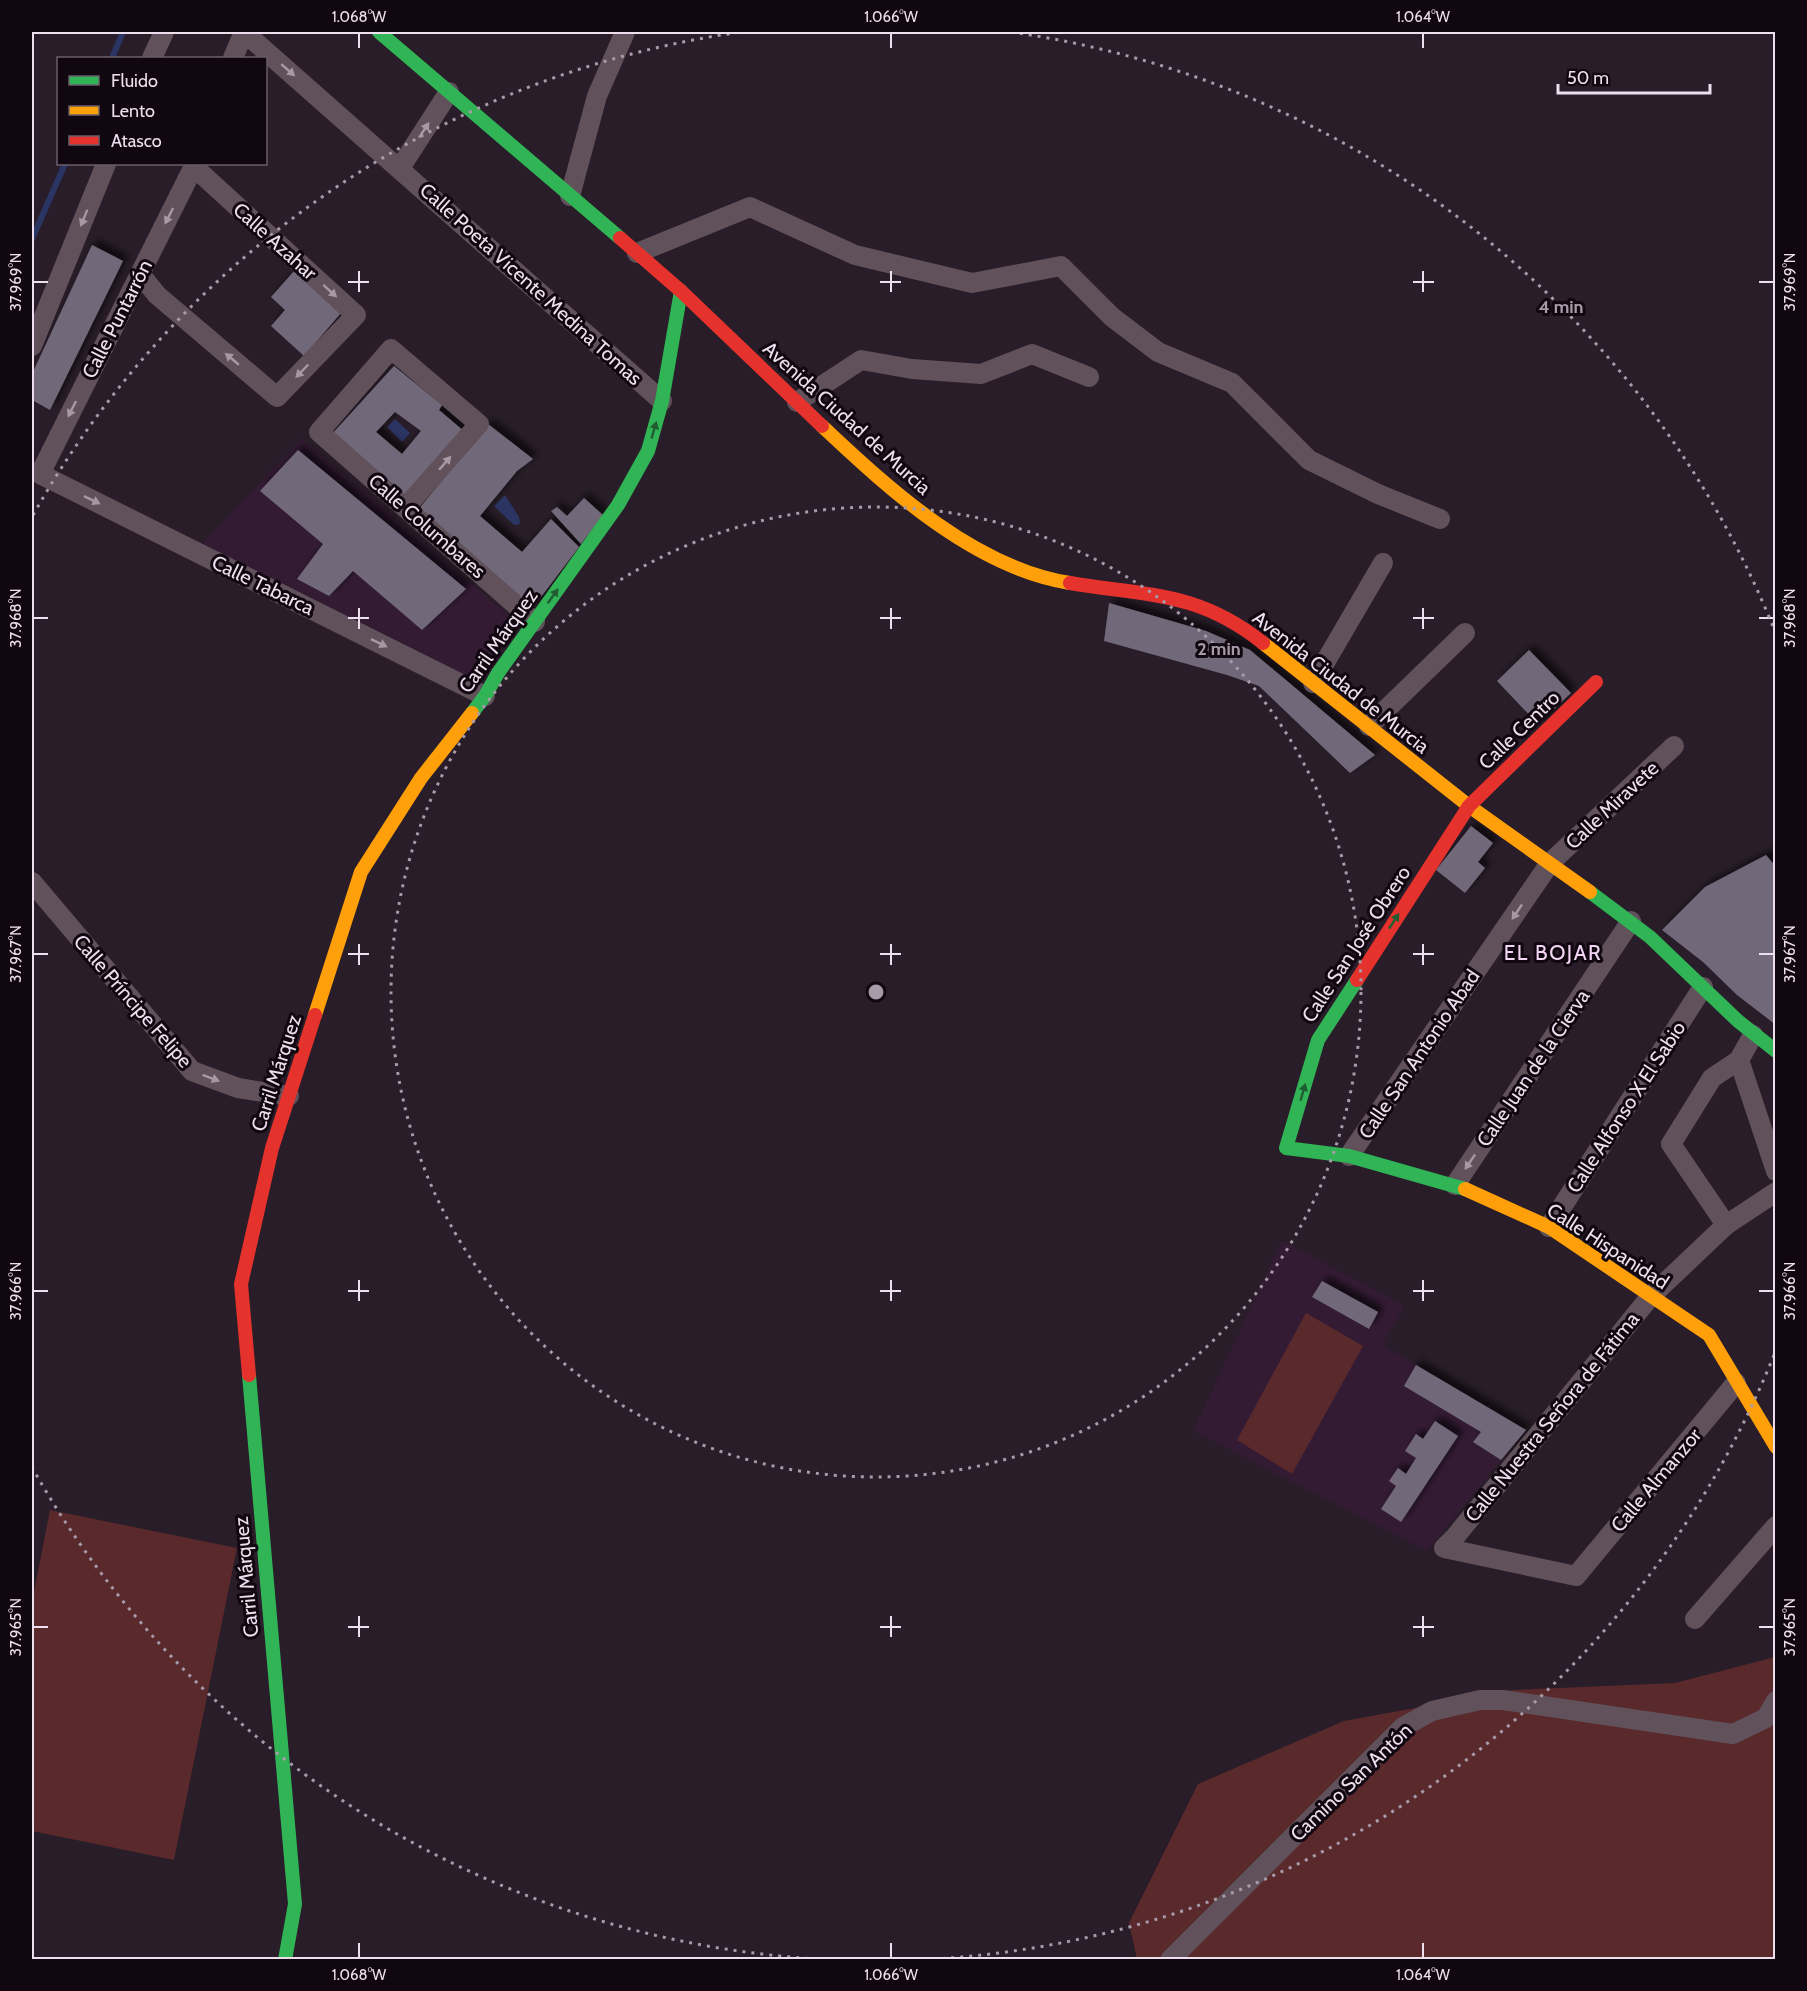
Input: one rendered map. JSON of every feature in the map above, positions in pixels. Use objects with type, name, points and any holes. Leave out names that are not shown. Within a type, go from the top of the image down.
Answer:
[{"type":"street","points":[[152,57],[164,32]]},
{"type":"street","points":[[233,57],[244,32]]},
{"type":"street","name":"Calle Poeta Vicente Medina Tomas","points":[[244,32],[662,401]]},
{"type":"street","name":"Avenida Ciudad de Murcia","points":[[379,32],[681,291],[881,480],[935,521],[1015,569],[1047,579],[1147,593],[1189,602],[1209,609],[1257,638],[1469,806],[1650,936],[1753,1035],[1776,1051]]},
{"type":"street","points":[[570,196],[597,96],[625,32]]},
{"type":"street","points":[[400,168],[449,92]]},
{"type":"street","points":[[32,346],[106,165]]},
{"type":"street","name":"Calle Puntarrón","points":[[40,474],[194,165]]},
{"type":"street","name":"Calle Azahar","points":[[140,274],[157,295],[277,397],[356,315],[194,165]]},
{"type":"street","points":[[637,253],[750,207],[855,255],[972,283],[1060,266],[1112,317],[1158,352],[1232,383],[1309,459],[1378,494],[1440,519]]},
{"type":"street","name":"Carril Márquez","points":[[285,1959],[295,1904],[241,1284],[272,1148],[361,872],[421,778],[485,696],[498,673],[618,505],[648,452],[662,401],[681,291]]},
{"type":"street","name":"Calle Columbares","points":[[406,507],[479,424],[391,349],[319,432],[535,622]]},
{"type":"street","points":[[797,402],[861,360],[912,369],[981,374],[1032,354],[1089,377]]},
{"type":"street","name":"Calle Tabarca","points":[[40,474],[485,696]]},
{"type":"street","points":[[1313,683],[1383,563]]},
{"type":"street","points":[[1369,726],[1465,633]]},
{"type":"street","name":"Calle Centro","points":[[1469,806],[1596,682]]},
{"type":"street","name":"Calle Miravete","points":[[1550,863],[1674,746]]},
{"type":"street","name":"Calle San José Obrero","points":[[1286,1148],[1318,1040],[1469,806]]},
{"type":"street","name":"Calle San Antonio Abad","points":[[1349,1156],[1550,863]]},
{"type":"street","name":"Calle Príncipe Felipe","points":[[32,882],[192,1071],[238,1088],[289,1096]]},
{"type":"street","name":"Calle Juan de la Cierva","points":[[1455,1185],[1631,921]]},
{"type":"street","name":"Calle Alfonso X El Sabio","points":[[1549,1227],[1703,987]]},
{"type":"street","points":[[1726,1225],[1671,1144],[1712,1077],[1739,1060],[1753,1035]]},
{"type":"street","points":[[1739,1060],[1776,1171]]},
{"type":"street","name":"Calle Hispanidad","points":[[1286,1148],[1349,1156],[1455,1185],[1549,1227],[1709,1335],[1776,1447]]},
{"type":"street","name":"Calle Nuestra Señora de Fátima","points":[[1576,1576],[1444,1548],[1455,1538],[1650,1297],[1726,1225],[1776,1192]]},
{"type":"street","name":"Calle Almanzor","points":[[1576,1576],[1736,1383]]},
{"type":"street","points":[[1695,1619],[1776,1526]]},
{"type":"street","name":"Camino San Antón","points":[[1170,1959],[1403,1727],[1432,1711],[1480,1700],[1503,1700],[1733,1734],[1766,1718],[1776,1701]]},
{"type":"shaded area","points":[[302,439],[520,625],[472,683],[200,546]]},
{"type":"shaded area","points":[[1282,1240],[1405,1306],[1382,1345],[1526,1430],[1427,1551],[1193,1431]]},
{"type":"shaded area","points":[[1306,1313],[1363,1346],[1292,1474],[1237,1440]]},
{"type":"shaded area","points":[[50,1510],[237,1548],[174,1860],[32,1831],[32,1602]]},
{"type":"shaded area","points":[[1775,1657],[1775,1959],[1137,1959],[1129,1923],[1198,1784],[1344,1721],[1513,1690],[1675,1683]]},
{"type":"water","points":[[395,419],[410,433],[402,442],[387,427]]},
{"type":"water","points":[[505,495],[519,517],[520,524],[514,525],[494,506]]},
{"type":"building","points":[[92,245],[123,261],[50,410],[32,400],[32,374]]},
{"type":"building","points":[[295,270],[341,313],[304,356],[271,326],[285,310],[271,297]]},
{"type":"building","points":[[394,366],[442,405],[439,410],[465,432],[405,499],[332,434]],"holes":[[[395,412],[421,431],[402,454],[376,432]]]},
{"type":"building","points":[[488,424],[533,459],[517,471],[480,516],[522,552],[551,519],[579,547],[531,610],[418,510]]},
{"type":"building","points":[[298,450],[466,589],[422,630],[353,571],[329,596],[297,579],[323,544],[260,491]]},
{"type":"building","points":[[584,498],[603,515],[581,544],[551,511],[557,507],[567,516]]},
{"type":"building","points":[[1109,603],[1206,631],[1250,650],[1375,755],[1350,773],[1259,686],[1104,641]]},
{"type":"building","points":[[1529,650],[1571,693],[1538,724],[1497,681]]},
{"type":"building","points":[[1471,826],[1493,843],[1478,862],[1485,868],[1465,893],[1436,870]]},
{"type":"building","points":[[1766,855],[1776,867],[1776,1025],[1737,995],[1703,962],[1662,930],[1705,887]]},
{"type":"building","points":[[1322,1281],[1378,1312],[1369,1329],[1312,1297]]},
{"type":"building","points":[[1416,1365],[1526,1430],[1501,1460],[1473,1442],[1481,1432],[1404,1386]]},
{"type":"building","points":[[1435,1421],[1458,1436],[1401,1522],[1381,1509],[1396,1486],[1389,1481],[1398,1468],[1406,1474],[1416,1458],[1405,1451],[1416,1434],[1423,1439]]},
{"type":"waterway","points":[[112,57],[123,32]]},
{"type":"waterway","points":[[32,239],[65,165]]},
{"type":"traffic: fast","points":[[379,32],[620,238]]},
{"type":"traffic: fast","points":[[472,713],[618,505],[648,451],[662,401],[681,291]]},
{"type":"traffic: fast","points":[[1590,892],[1650,937],[1738,1021],[1776,1051]]},
{"type":"traffic: fast","points":[[1357,980],[1318,1040],[1286,1148],[1349,1156],[1465,1189]]},
{"type":"traffic: fast","points":[[249,1375],[295,1904],[285,1960]]},
{"type":"traffic: slow","points":[[822,426],[905,500],[968,544],[1035,575],[1070,583]]},
{"type":"traffic: slow","points":[[1263,643],[1469,806],[1590,892]]},
{"type":"traffic: slow","points":[[315,1015],[361,872],[421,778],[472,713]]},
{"type":"traffic: slow","points":[[1465,1189],[1549,1227],[1709,1335],[1776,1447]]},
{"type":"traffic: jam","points":[[620,238],[682,292],[822,426]]},
{"type":"traffic: jam","points":[[1070,583],[1171,598],[1194,605],[1239,626],[1263,643]]},
{"type":"traffic: jam","points":[[1357,980],[1469,806],[1596,682]]},
{"type":"traffic: jam","points":[[249,1375],[241,1284],[272,1148],[315,1015]]},
{"type":"district","name":"EL BOJAR","points":[[1553,953]]}]
